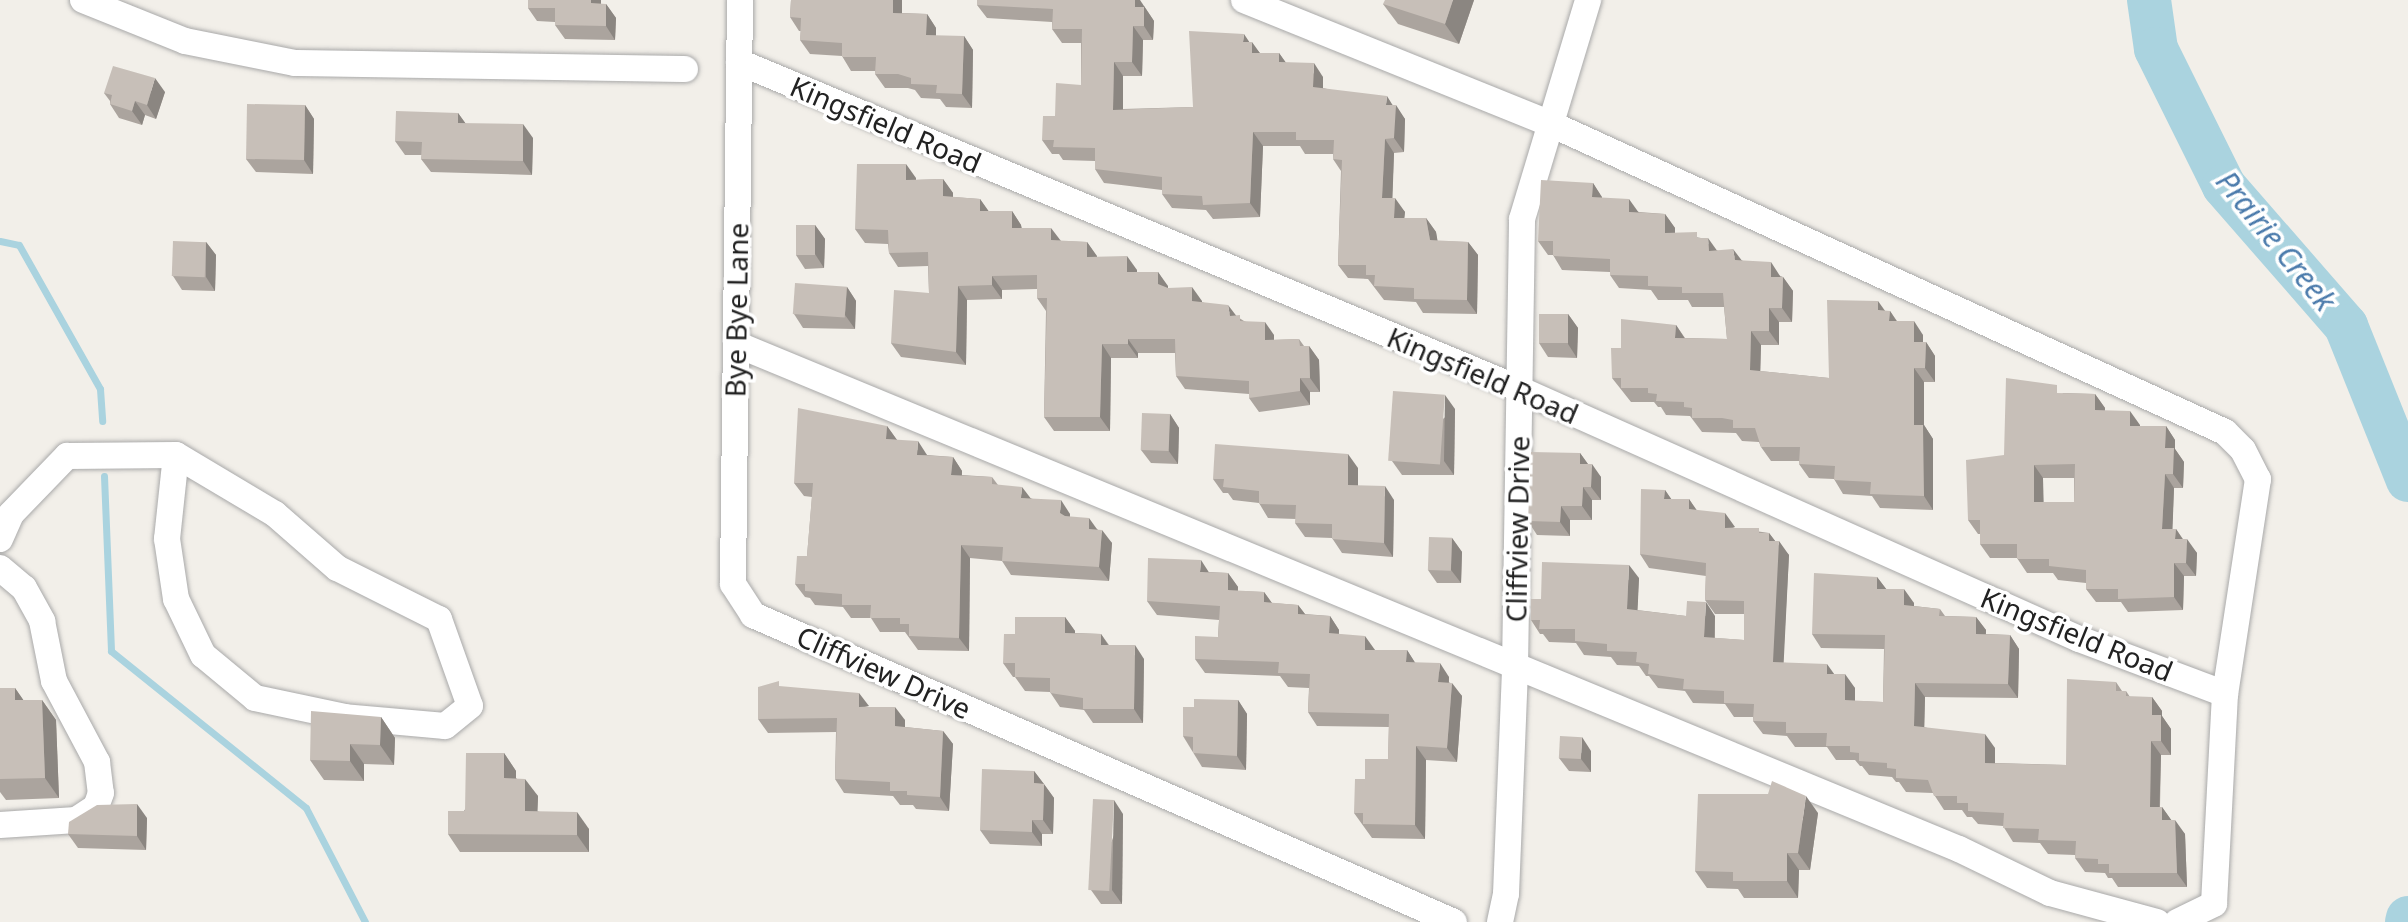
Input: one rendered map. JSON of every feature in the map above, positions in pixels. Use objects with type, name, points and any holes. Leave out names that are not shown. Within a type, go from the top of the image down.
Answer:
[{"type":"street","points":[[83,0],[185,41],[295,63],[685,69]]},
{"type":"street","name":"Bye Bye Lane","points":[[740,0],[733,584],[753,615]]},
{"type":"street","points":[[1244,0],[1551,124],[2225,432],[2243,450],[2258,479],[2225,694],[2214,904],[2177,922]]},
{"type":"street","name":"Cliffview Drive","points":[[1500,922],[1506,894],[1515,668],[1522,219],[1588,0]]},
{"type":"street","name":"Kingsfield Road","points":[[739,62],[1519,389],[2079,639],[2225,694]]},
{"type":"street","points":[[736,344],[1515,668],[1931,837],[2050,893],[2157,922]]},
{"type":"street","points":[[0,539],[11,514],[67,456],[176,455],[275,514],[337,568],[439,619],[470,706],[445,726],[345,717],[255,698],[203,655],[176,599],[167,539],[176,455]]},
{"type":"street","points":[[0,568],[24,588],[42,621],[54,681],[97,762],[101,793],[96,807],[76,820],[0,825]]},
{"type":"street","name":"Cliffview Drive","points":[[753,615],[1454,922]]},
{"type":"building","points":[[528,0],[591,0],[591,3],[606,4],[606,26],[555,25],[555,8],[528,8]]},
{"type":"building","points":[[791,0],[893,0],[893,13],[927,14],[926,35],[964,36],[962,94],[936,93],[937,85],[911,84],[911,78],[898,74],[875,74],[876,57],[842,57],[842,43],[800,40],[801,18],[790,17]]},
{"type":"building","points":[[977,0],[1135,0],[1135,7],[1144,7],[1144,26],[1133,26],[1132,62],[1114,62],[1113,110],[1193,107],[1189,31],[1244,34],[1243,42],[1252,42],[1252,53],[1279,53],[1279,62],[1314,63],[1313,87],[1387,96],[1386,105],[1396,105],[1394,138],[1385,139],[1382,198],[1395,198],[1394,218],[1426,218],[1430,240],[1468,242],[1467,300],[1414,299],[1414,288],[1374,286],[1375,275],[1366,275],[1366,265],[1338,265],[1342,160],[1333,159],[1334,140],[1296,140],[1296,132],[1253,132],[1250,203],[1203,205],[1202,196],[1162,194],[1162,177],[1095,169],[1095,148],[1053,147],[1054,140],[1042,140],[1043,116],[1055,116],[1056,83],[1081,85],[1082,29],[1052,29],[1053,9],[977,5]]},
{"type":"building","points":[[1385,0],[1453,0],[1445,24],[1383,4]]},
{"type":"building","points":[[113,66],[155,78],[147,105],[135,101],[132,111],[110,104],[112,95],[104,93]]},
{"type":"building","points":[[247,104],[305,105],[304,160],[246,159]]},
{"type":"building","points":[[396,111],[458,113],[458,123],[523,124],[523,161],[421,159],[422,142],[395,141]]},
{"type":"building","points":[[857,164],[906,164],[906,180],[943,179],[943,196],[980,199],[980,211],[1012,211],[1012,228],[1051,228],[1051,240],[1087,242],[1087,257],[1127,256],[1127,272],[1158,272],[1158,284],[1168,288],[1192,287],[1192,301],[1228,305],[1230,316],[1240,315],[1240,321],[1265,322],[1265,340],[1299,339],[1300,346],[1309,346],[1310,378],[1300,378],[1300,391],[1249,398],[1249,381],[1176,376],[1175,339],[1128,339],[1128,344],[1102,344],[1100,417],[1044,417],[1047,298],[1037,298],[1037,275],[992,276],[992,285],[958,286],[956,352],[891,343],[894,290],[929,293],[928,252],[889,253],[888,230],[855,229]]},
{"type":"building","points":[[1541,180],[1593,183],[1592,197],[1629,199],[1629,212],[1665,214],[1665,233],[1697,232],[1697,238],[1708,238],[1709,251],[1733,249],[1735,260],[1771,262],[1771,277],[1783,277],[1782,308],[1769,308],[1769,331],[1751,331],[1750,370],[1829,378],[1827,300],[1878,301],[1878,310],[1890,311],[1889,321],[1914,321],[1914,342],[1926,342],[1925,368],[1914,368],[1914,425],[1923,425],[1924,496],[1870,494],[1871,482],[1834,480],[1835,466],[1799,464],[1800,447],[1761,447],[1755,428],[1733,428],[1733,420],[1722,418],[1692,418],[1692,408],[1684,407],[1684,402],[1656,401],[1657,394],[1648,393],[1648,388],[1621,388],[1621,378],[1612,378],[1611,348],[1621,348],[1621,319],[1676,325],[1675,338],[1727,339],[1723,293],[1682,293],[1682,287],[1648,286],[1648,276],[1610,275],[1610,259],[1553,256],[1553,241],[1538,241]]},
{"type":"building","points":[[796,225],[815,225],[815,255],[796,255]]},
{"type":"building","points":[[173,241],[206,242],[205,277],[172,276]]},
{"type":"building","points":[[795,283],[847,287],[845,318],[793,314]]},
{"type":"building","points":[[1539,314],[1568,314],[1568,343],[1539,343]]},
{"type":"building","points":[[2006,378],[2057,385],[2057,393],[2095,394],[2095,410],[2130,411],[2130,426],[2166,426],[2165,448],[2174,448],[2173,474],[2165,474],[2162,529],[2176,529],[2175,539],[2187,539],[2186,563],[2174,563],[2174,597],[2118,599],[2118,589],[2086,589],[2086,570],[2049,566],[2049,559],[2017,559],[2017,544],[1980,544],[1980,520],[1968,520],[1966,460],[2004,455]],"holes":[[[2075,464],[2074,502],[2034,502],[2034,465]]]},
{"type":"building","points":[[1393,391],[1445,395],[1440,464],[1388,461]]},
{"type":"building","points":[[798,408],[887,426],[886,439],[918,441],[917,455],[953,457],[951,475],[992,477],[992,484],[1022,487],[1021,498],[1061,500],[1060,513],[1089,518],[1089,529],[1102,530],[1099,567],[1002,561],[1003,547],[961,545],[959,638],[909,636],[909,624],[900,624],[900,618],[870,618],[871,605],[842,605],[842,594],[805,591],[805,584],[795,584],[797,556],[807,556],[813,483],[794,483]]},
{"type":"building","points":[[1142,413],[1170,414],[1169,451],[1141,450]]},
{"type":"building","points":[[1215,444],[1348,454],[1348,485],[1385,486],[1384,543],[1332,539],[1332,524],[1295,523],[1296,505],[1259,504],[1259,491],[1223,487],[1224,479],[1213,479]]},
{"type":"building","points":[[1531,452],[1580,453],[1580,464],[1592,464],[1591,487],[1583,487],[1582,506],[1561,506],[1560,522],[1528,521]]},
{"type":"building","points":[[1641,489],[1665,490],[1664,499],[1689,499],[1689,509],[1725,513],[1725,528],[1759,528],[1759,533],[1769,533],[1769,541],[1779,541],[1773,662],[1827,664],[1827,674],[1845,674],[1845,700],[1883,702],[1885,635],[1812,634],[1814,573],[1877,577],[1877,589],[1904,589],[1904,605],[1940,609],[1939,616],[1976,617],[1976,634],[2010,635],[2008,684],[1915,683],[1914,726],[1985,734],[1985,763],[2066,765],[2067,679],[2116,682],[2116,691],[2126,691],[2126,696],[2152,697],[2152,715],[2161,715],[2161,741],[2151,741],[2150,807],[2162,807],[2162,820],[2175,820],[2177,873],[2109,873],[2109,864],[2098,864],[2098,859],[2075,858],[2076,841],[2038,840],[2039,829],[2003,828],[2004,813],[1968,811],[1968,803],[1957,803],[1957,796],[1934,796],[1928,780],[1896,778],[1896,769],[1887,768],[1887,763],[1859,761],[1859,753],[1850,752],[1850,746],[1826,746],[1827,733],[1786,733],[1786,722],[1753,721],[1754,704],[1724,703],[1724,691],[1683,689],[1684,679],[1648,674],[1649,664],[1636,662],[1637,652],[1607,651],[1607,644],[1575,641],[1575,629],[1539,629],[1540,620],[1531,620],[1531,599],[1541,599],[1542,562],[1629,565],[1627,609],[1686,616],[1687,601],[1706,602],[1704,637],[1744,640],[1744,601],[1705,600],[1706,563],[1640,554]]},
{"type":"building","points":[[1429,537],[1452,538],[1451,571],[1428,570]]},
{"type":"building","points":[[1148,558],[1201,560],[1200,572],[1228,573],[1228,590],[1264,592],[1264,602],[1298,605],[1298,614],[1330,616],[1329,633],[1365,636],[1365,650],[1407,650],[1406,662],[1440,663],[1438,682],[1452,683],[1447,748],[1416,746],[1415,825],[1363,824],[1363,813],[1354,813],[1355,779],[1365,779],[1365,759],[1388,759],[1389,714],[1308,712],[1310,674],[1278,673],[1279,662],[1195,659],[1195,636],[1218,637],[1220,606],[1147,601]]},
{"type":"building","points":[[1015,617],[1065,617],[1065,633],[1101,634],[1101,645],[1135,645],[1134,709],[1083,709],[1083,698],[1050,693],[1050,678],[1015,677],[1015,663],[1003,663],[1004,634],[1015,634]]},
{"type":"building","points":[[779,681],[779,686],[859,693],[859,707],[895,707],[895,726],[943,731],[940,797],[890,791],[890,782],[835,779],[837,718],[758,719],[758,687]]},
{"type":"building","points":[[0,688],[15,688],[15,700],[42,700],[45,778],[0,779]]},
{"type":"building","points":[[1194,699],[1238,700],[1237,756],[1193,753],[1193,737],[1183,736],[1183,707],[1194,707]]},
{"type":"building","points":[[311,711],[381,717],[380,745],[350,744],[350,761],[310,760]]},
{"type":"building","points":[[1560,736],[1582,737],[1581,759],[1559,758]]},
{"type":"building","points":[[466,753],[504,753],[504,778],[525,779],[525,811],[577,812],[577,835],[448,834],[448,811],[465,811]]},
{"type":"building","points":[[982,769],[1034,771],[1034,783],[1044,784],[1043,820],[1032,820],[1032,832],[980,830]]},
{"type":"building","points":[[1772,781],[1806,796],[1798,853],[1787,853],[1787,881],[1733,881],[1733,872],[1695,871],[1698,794],[1768,794]]},
{"type":"building","points":[[1093,799],[1114,800],[1109,891],[1088,890]]},
{"type":"building","points":[[137,804],[137,836],[68,834],[69,822],[97,805]]},
{"type":"waterway","name":"Prairie Creek","points":[[2149,0],[2156,49],[2224,186],[2346,326],[2408,480]]},
{"type":"waterway","points":[[0,241],[19,245],[100,389],[102,421]]},
{"type":"waterway","points":[[104,476],[111,651],[306,808],[365,922]]},
{"type":"waterway","name":"Prairie Creek","points":[[2407,922],[2408,918]]}]
